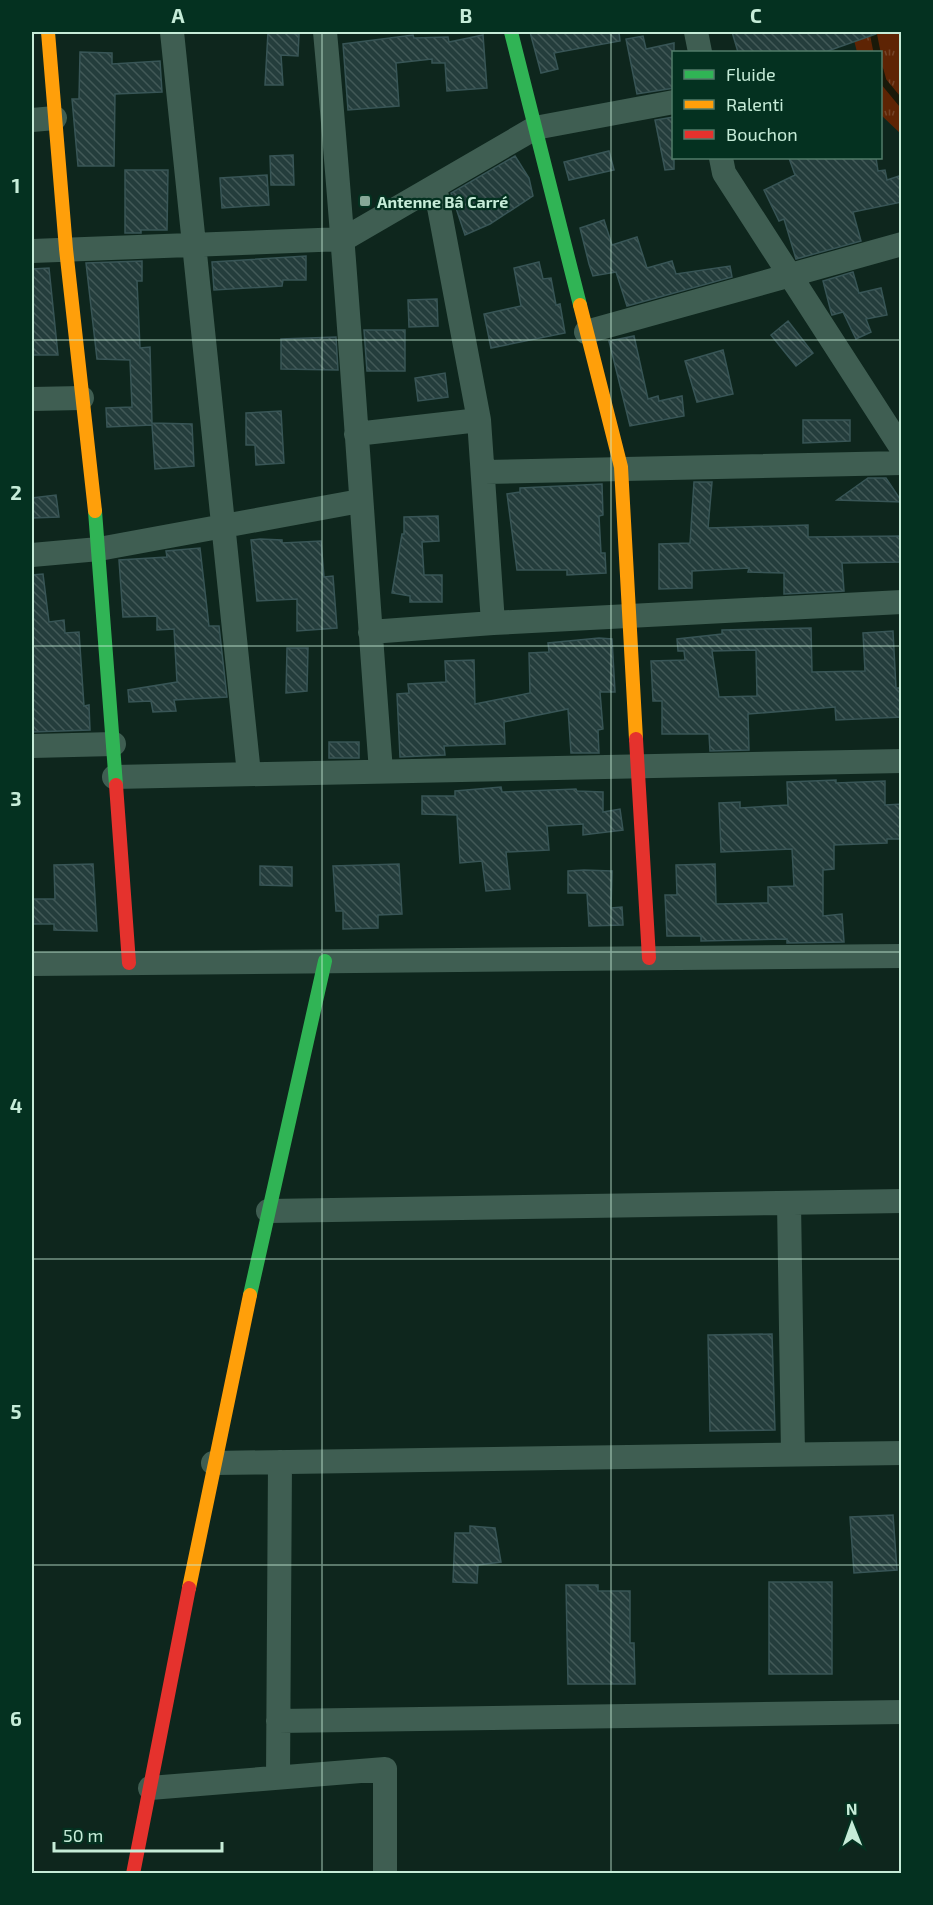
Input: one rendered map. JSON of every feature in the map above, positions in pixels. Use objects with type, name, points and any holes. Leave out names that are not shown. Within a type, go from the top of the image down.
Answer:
[{"type":"street","points":[[172,32],[196,244],[249,774]]},
{"type":"street","points":[[325,32],[344,239],[360,501],[381,771]]},
{"type":"street","points":[[511,32],[621,467],[649,958]]},
{"type":"street","points":[[696,32],[700,51]]},
{"type":"street","points":[[42,36],[43,119],[66,249],[99,549],[129,963]]},
{"type":"street","points":[[32,251],[344,239],[535,128],[672,102]]},
{"type":"street","points":[[721,159],[724,173],[790,276],[893,423],[902,449]]},
{"type":"street","points":[[435,186],[479,420],[493,623]]},
{"type":"street","points":[[586,332],[902,244]]},
{"type":"street","points":[[32,399],[82,398]]},
{"type":"street","points":[[356,434],[479,420]]},
{"type":"street","points":[[484,472],[621,467],[902,463]]},
{"type":"street","points":[[32,555],[99,549],[360,501]]},
{"type":"street","points":[[370,632],[493,623],[902,602]]},
{"type":"street","points":[[32,746],[114,744]]},
{"type":"street","points":[[114,777],[902,761]]},
{"type":"street","points":[[32,964],[902,956]]},
{"type":"street","points":[[133,1874],[213,1463],[326,961]]},
{"type":"street","points":[[268,1211],[902,1201]]},
{"type":"street","points":[[789,1203],[793,1454]]},
{"type":"street","points":[[213,1463],[902,1453]]},
{"type":"street","points":[[278,1777],[280,1462]]},
{"type":"street","points":[[278,1721],[902,1712]]},
{"type":"street","points":[[150,1788],[385,1769],[385,1874]]},
{"type":"green space","points":[[852,32],[901,32],[901,134],[882,116],[882,51],[857,51]]},
{"type":"building","points":[[268,32],[299,34],[298,56],[281,55],[283,85],[265,85]]},
{"type":"building","points":[[530,32],[619,32],[620,41],[554,53],[558,69],[541,73]]},
{"type":"building","points":[[732,32],[876,32],[876,34],[828,51],[738,51]]},
{"type":"building","points":[[413,35],[414,38],[448,37],[449,42],[483,35],[487,88],[447,91],[445,63],[432,63],[432,59],[396,63],[399,106],[348,110],[343,44]]},
{"type":"building","points":[[643,36],[646,49],[674,43],[672,88],[637,94],[626,39]]},
{"type":"building","points":[[80,52],[112,53],[112,64],[160,61],[162,92],[115,94],[114,166],[78,166],[72,99],[79,99]]},
{"type":"building","points":[[672,117],[674,169],[665,170],[655,120]]},
{"type":"building","points":[[609,151],[614,170],[569,180],[564,162]]},
{"type":"building","points":[[293,155],[294,185],[271,185],[270,156]]},
{"type":"building","points":[[515,156],[529,178],[533,196],[490,224],[465,235],[451,193]]},
{"type":"building","points":[[789,159],[876,159],[878,171],[885,170],[887,180],[902,175],[902,202],[853,212],[861,241],[796,259],[784,219],[779,221],[764,190],[795,175]]},
{"type":"building","points":[[125,170],[168,170],[167,230],[141,230],[141,233],[125,233]]},
{"type":"building","points":[[267,175],[269,205],[222,208],[220,178]]},
{"type":"building","points":[[604,220],[612,245],[637,237],[647,268],[672,261],[676,274],[730,266],[732,277],[627,306],[616,272],[593,276],[589,264],[580,228]]},
{"type":"building","points":[[306,256],[306,280],[283,280],[282,286],[214,290],[212,262]]},
{"type":"building","points":[[142,261],[142,281],[137,281],[140,348],[150,347],[152,423],[192,424],[194,466],[155,469],[152,425],[107,427],[106,408],[132,407],[130,360],[97,359],[86,263]]},
{"type":"building","points":[[539,262],[543,279],[551,278],[556,305],[560,304],[565,333],[491,348],[484,314],[521,306],[514,268]]},
{"type":"building","points":[[49,268],[58,355],[32,355],[32,269]]},
{"type":"building","points":[[853,272],[859,293],[881,288],[887,315],[866,319],[871,332],[856,339],[843,312],[832,315],[823,281]]},
{"type":"building","points":[[437,299],[438,326],[409,327],[408,300]]},
{"type":"building","points":[[788,321],[813,353],[796,366],[771,335]]},
{"type":"building","points":[[364,330],[405,330],[405,371],[367,371]]},
{"type":"building","points":[[634,336],[648,399],[658,396],[659,401],[682,396],[684,416],[630,426],[609,341]]},
{"type":"building","points":[[336,337],[338,370],[281,369],[281,339]]},
{"type":"building","points":[[723,350],[733,394],[697,402],[685,361]]},
{"type":"building","points":[[445,373],[448,397],[418,401],[415,378]]},
{"type":"building","points":[[281,411],[284,463],[256,465],[255,445],[246,445],[246,413]]},
{"type":"building","points":[[803,420],[850,420],[850,441],[803,443]]},
{"type":"building","points":[[868,478],[886,478],[902,502],[837,500]]},
{"type":"building","points":[[694,482],[712,482],[708,528],[808,525],[808,537],[902,536],[902,562],[842,563],[844,591],[784,594],[784,573],[748,572],[749,568],[692,571],[692,588],[659,589],[659,544],[690,543]]},
{"type":"building","points":[[602,484],[603,515],[599,516],[601,553],[605,553],[606,573],[567,575],[567,570],[517,570],[507,494],[520,492],[520,488]]},
{"type":"building","points":[[56,495],[59,517],[32,518],[32,498]]},
{"type":"building","points":[[438,516],[439,541],[422,542],[424,575],[442,575],[442,602],[410,602],[410,596],[392,593],[402,534],[404,534],[404,517]]},
{"type":"building","points":[[251,540],[282,540],[282,543],[321,541],[324,577],[333,576],[337,628],[297,631],[297,599],[257,601]]},
{"type":"building","points":[[200,548],[209,626],[219,626],[227,697],[174,700],[176,711],[153,712],[151,701],[129,702],[128,690],[177,682],[174,629],[157,630],[157,616],[123,617],[119,560],[167,557],[166,551]]},
{"type":"building","points":[[43,574],[49,622],[64,620],[65,633],[79,632],[84,706],[89,705],[90,730],[32,732],[32,575]]},
{"type":"building","points":[[811,628],[812,672],[865,671],[863,633],[893,631],[896,688],[902,688],[902,717],[836,720],[835,707],[748,714],[749,750],[710,751],[709,734],[662,734],[662,701],[653,701],[651,661],[685,660],[684,651],[678,651],[677,639],[722,634],[722,630]],"holes":[[[756,650],[757,696],[719,697],[712,651]]]},
{"type":"building","points":[[599,638],[612,639],[615,692],[600,692],[603,729],[598,730],[599,753],[571,753],[568,709],[504,722],[505,744],[444,746],[445,755],[400,757],[397,694],[409,693],[408,684],[446,682],[445,661],[474,660],[475,704],[530,693],[529,653],[549,652],[548,643]]},
{"type":"building","points":[[287,648],[308,648],[307,691],[286,693]]},
{"type":"building","points":[[329,742],[359,742],[359,758],[329,758]]},
{"type":"building","points":[[836,780],[836,783],[885,781],[885,805],[902,804],[902,839],[887,839],[887,843],[834,845],[834,869],[823,870],[823,916],[842,914],[844,942],[787,943],[787,939],[701,941],[701,936],[667,936],[665,895],[677,895],[676,865],[715,864],[716,904],[768,903],[768,887],[794,886],[792,849],[721,852],[719,803],[740,802],[740,808],[788,805],[787,782]]},
{"type":"building","points":[[501,787],[502,792],[576,789],[577,791],[603,792],[603,812],[620,809],[623,830],[583,835],[583,824],[547,826],[549,850],[506,852],[510,889],[486,891],[482,861],[460,863],[457,815],[422,814],[422,796],[455,796],[455,791]]},
{"type":"building","points":[[93,864],[97,931],[54,930],[54,924],[32,924],[32,899],[55,899],[54,865]]},
{"type":"building","points":[[399,864],[402,914],[378,915],[378,928],[343,929],[343,911],[336,911],[333,866]]},
{"type":"building","points":[[260,866],[292,867],[292,886],[260,885]]},
{"type":"building","points":[[568,871],[612,871],[611,908],[622,907],[623,925],[589,926],[587,893],[568,893]]},
{"type":"building","points":[[772,1334],[775,1430],[710,1431],[708,1335]]},
{"type":"building","points":[[893,1515],[897,1570],[854,1573],[850,1517]]},
{"type":"building","points":[[470,1526],[495,1528],[501,1562],[478,1565],[477,1583],[453,1582],[455,1533],[470,1533]]},
{"type":"building","points":[[769,1582],[832,1582],[832,1674],[769,1674]]},
{"type":"building","points":[[566,1585],[598,1585],[598,1591],[630,1591],[630,1643],[634,1643],[635,1684],[568,1684]]},
{"type":"waterway","points":[[873,32],[877,51]]},
{"type":"waterway","points":[[882,77],[902,104]]},
{"type":"traffic: fast","points":[[511,32],[580,305]]},
{"type":"traffic: fast","points":[[95,511],[116,785]]},
{"type":"traffic: fast","points":[[250,1295],[325,961]]},
{"type":"traffic: slow","points":[[48,32],[66,249],[95,511]]},
{"type":"traffic: slow","points":[[580,305],[621,467],[636,739]]},
{"type":"traffic: slow","points":[[189,1588],[250,1295]]},
{"type":"traffic: jam","points":[[636,739],[649,958]]},
{"type":"traffic: jam","points":[[116,785],[129,963]]},
{"type":"traffic: jam","points":[[133,1874],[189,1588]]},
{"type":"place","name":"Antenne Bâ Carré","points":[[365,201]]}]
